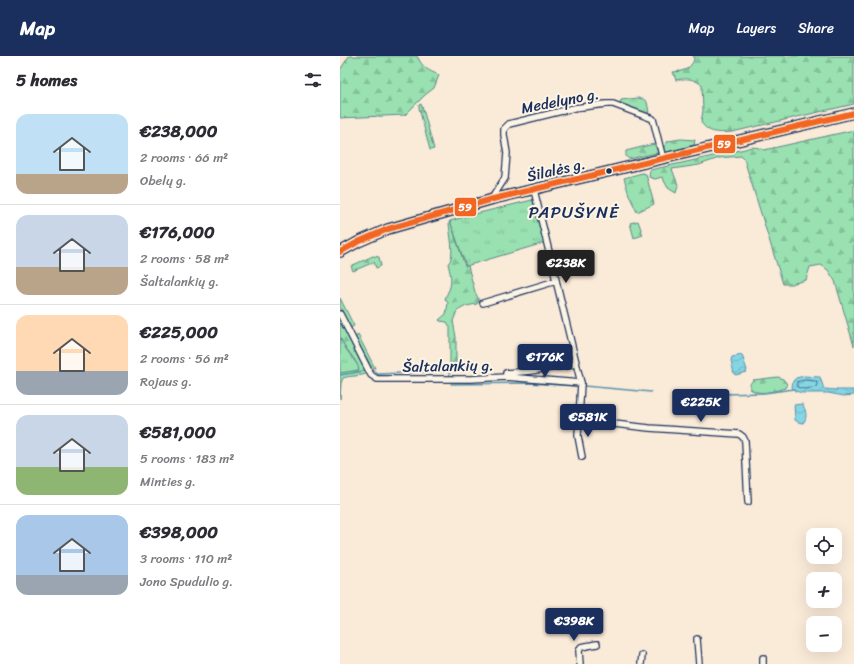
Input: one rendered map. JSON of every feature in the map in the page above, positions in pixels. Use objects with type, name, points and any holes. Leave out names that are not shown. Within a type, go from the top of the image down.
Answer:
[{"type":"main road","name":"Šilalės g.","points":[[340,252],[358,242],[388,229],[493,199],[854,113]]},
{"type":"street","name":"Medelyno g.","points":[[493,199],[505,178],[507,153],[504,129],[509,124],[574,108],[613,104],[653,119],[663,159]]},
{"type":"street","points":[[534,190],[581,383],[578,436],[582,456]]},
{"type":"street","points":[[483,303],[556,281]]},
{"type":"street","name":"Šaltalankių g.","points":[[340,314],[371,375],[377,379],[471,379],[506,377],[581,383]]},
{"type":"street","points":[[506,377],[506,372],[525,372],[576,364]]},
{"type":"street","points":[[578,420],[649,428],[739,434],[745,441],[748,502]]},
{"type":"street","points":[[697,639],[700,664]]},
{"type":"street","points":[[580,664],[579,651],[581,647],[597,644]]},
{"type":"street","points":[[641,664],[642,655]]},
{"type":"green space","points":[[349,56],[417,56],[426,68],[439,75],[434,88],[405,115],[340,118],[340,70]]},
{"type":"green space","points":[[693,56],[854,56],[854,104],[732,132],[723,133],[710,131],[701,122],[703,111],[702,85],[690,79],[676,80],[673,72],[688,68],[694,60]]},
{"type":"green space","points":[[638,98],[647,102],[649,112],[647,114],[620,104],[621,100]]},
{"type":"green space","points":[[421,104],[434,149],[430,150],[419,108],[419,105]]},
{"type":"green space","points":[[854,130],[854,346],[835,281],[828,270],[821,265],[810,267],[806,280],[791,284],[783,284],[744,159],[741,156],[719,158],[699,165],[672,169],[678,185],[676,193],[668,188],[662,177],[655,179],[649,177],[650,170],[750,147],[764,150]]},
{"type":"green space","points":[[681,139],[695,140],[694,145],[665,153],[663,148],[668,141]]},
{"type":"green space","points":[[654,144],[658,151],[657,153],[629,159],[626,156],[626,151]]},
{"type":"green space","points":[[642,173],[646,174],[654,204],[637,212],[629,195],[624,178]]},
{"type":"green space","points":[[536,199],[547,242],[466,266],[450,221]]},
{"type":"green space","points":[[450,221],[465,266],[468,266],[475,292],[479,300],[477,304],[466,306],[457,311],[453,321],[456,337],[456,371],[452,371],[450,366],[450,327],[447,322],[439,320],[446,314],[448,303],[445,299],[451,284],[448,264],[452,256],[452,244],[449,227]]},
{"type":"green space","points":[[638,221],[643,235],[634,238],[630,223]]},
{"type":"green space","points":[[373,256],[379,257],[381,266],[376,268],[374,262],[353,271],[351,266]]},
{"type":"green space","points":[[340,298],[354,326],[350,328],[340,307]]},
{"type":"green space","points":[[340,318],[368,373],[343,378],[341,383],[340,399],[340,373],[359,370],[356,362],[340,337]]},
{"type":"green space","points":[[358,335],[375,368],[371,367],[355,337]]},
{"type":"green space","points":[[340,337],[346,349],[359,367],[359,371],[340,373]]},
{"type":"green space","points":[[778,377],[783,379],[787,384],[785,388],[763,393],[750,389],[750,384],[753,380]]},
{"type":"water","points":[[742,355],[747,370],[746,372],[736,375],[734,374],[731,360],[732,357]]},
{"type":"water","points":[[804,376],[820,377],[824,389],[854,390],[854,395],[844,396],[828,393],[803,393],[795,391],[792,387],[793,381],[796,378]]},
{"type":"water","points":[[802,404],[805,408],[806,414],[806,419],[803,423],[795,420],[794,405]]},
{"type":"waterway","points":[[374,370],[378,374],[448,371],[450,375]]},
{"type":"waterway","points":[[340,375],[365,371]]},
{"type":"waterway","points":[[451,384],[529,383],[576,386]]},
{"type":"waterway","points":[[584,386],[651,392]]},
{"type":"waterway","points":[[681,395],[764,393],[794,389]]},
{"type":"transit line","name":"59","points":[[340,252],[358,242],[388,229],[493,199],[854,113]]},
{"type":"district","name":"PAPUŠYNĖ","points":[[574,212]]}]
